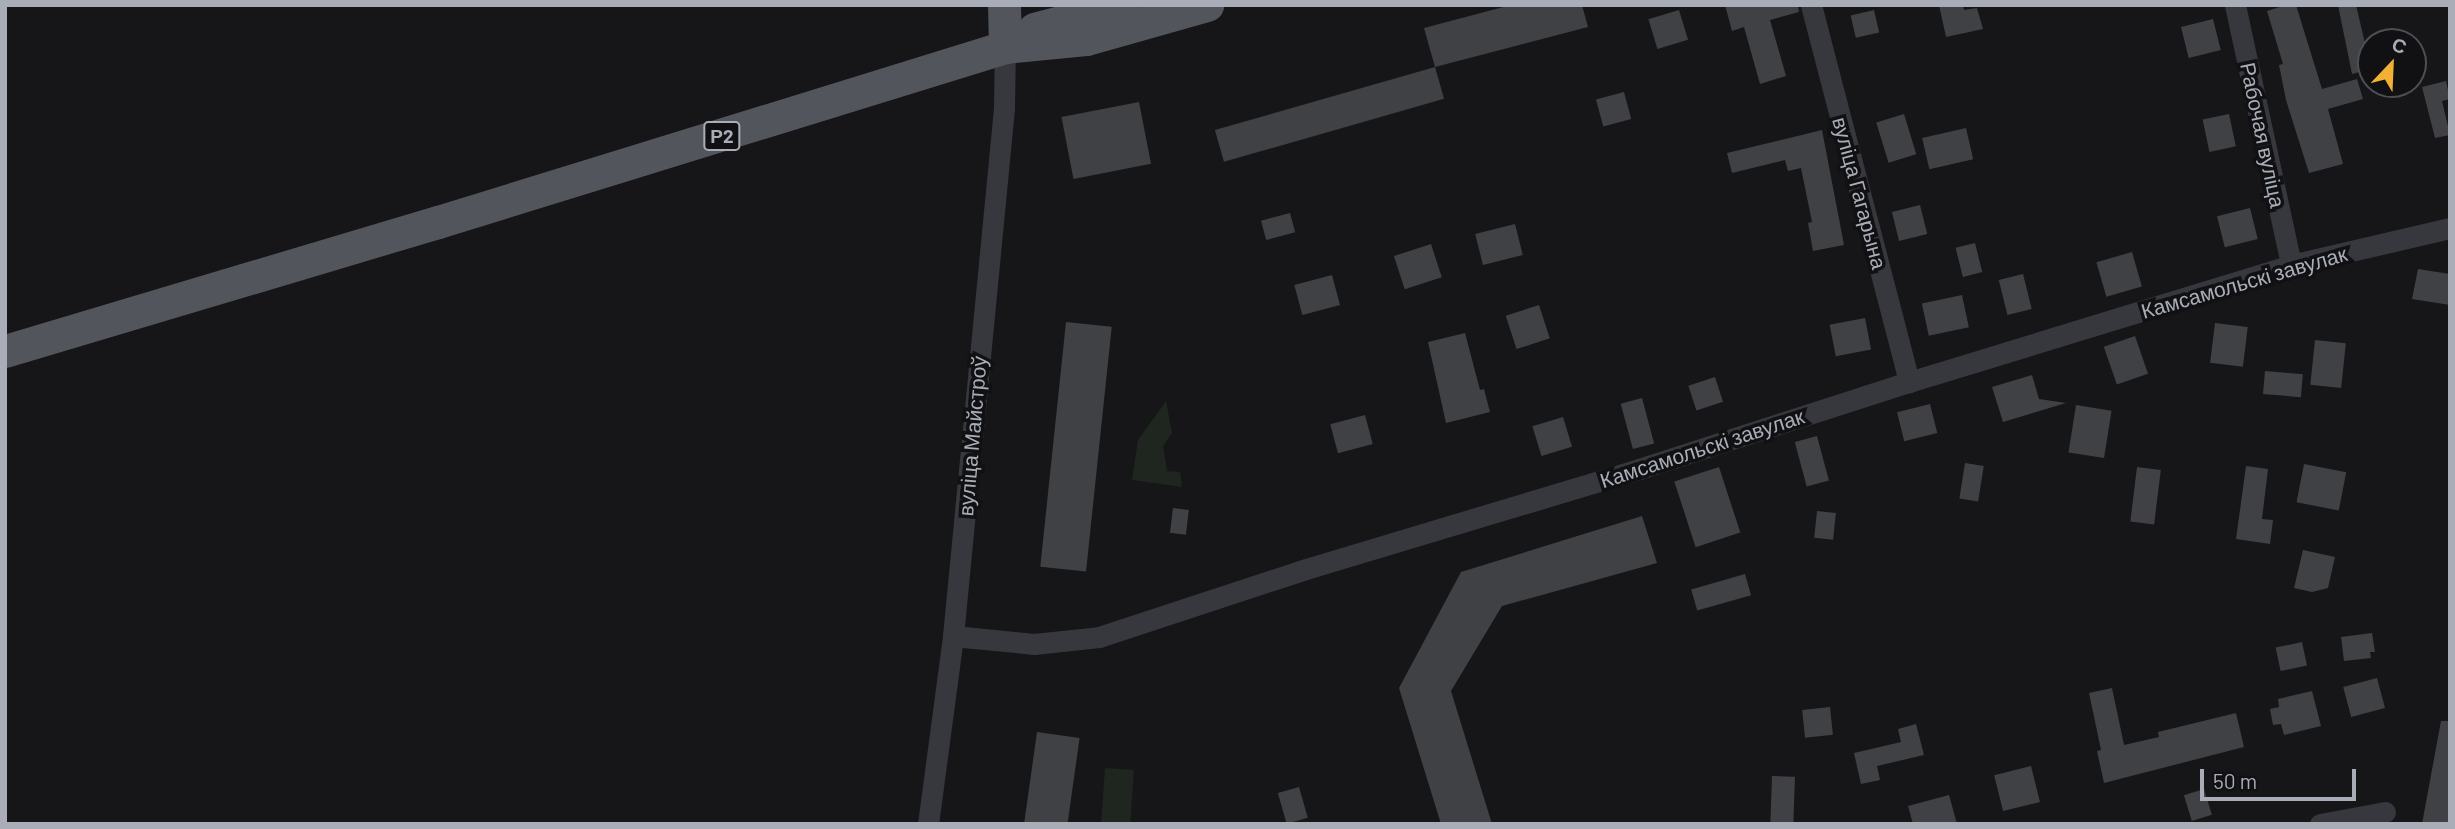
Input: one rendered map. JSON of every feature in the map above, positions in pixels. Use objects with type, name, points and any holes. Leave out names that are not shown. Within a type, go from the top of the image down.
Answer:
[{"type":"main road","points":[[1004,5],[1005,47]]},
{"type":"main road","points":[[1039,5],[1078,16]]},
{"type":"main road","name":"Р2","points":[[1005,47],[1032,29],[1124,5]]},
{"type":"main road","name":"Р2","points":[[5,351],[438,222],[1005,47],[1086,39],[1207,5]]},
{"type":"street","name":"вуліца Гагарына","points":[[1811,5],[1909,382]]},
{"type":"street","name":"Рабочая вуліца","points":[[2235,5],[2291,265]]},
{"type":"street","name":"вуліца Майстроў","points":[[928,824],[953,636],[1004,108],[1005,47]]},
{"type":"street","name":"Камсамольскі завулак","points":[[953,636],[1034,644],[1098,637],[2291,265],[2450,228]]},
{"type":"street","points":[[2320,824],[2385,812]]},
{"type":"shaded area","points":[[1166,401],[1172,433],[1163,446],[1167,471],[1180,472],[1182,487],[1132,480],[1138,440]]},
{"type":"shaded area","points":[[1105,768],[1134,770],[1130,824],[1101,824]]},
{"type":"building","points":[[1511,5],[1582,5],[1588,27],[1435,67],[1424,28]]},
{"type":"building","points":[[1725,5],[1798,5],[1799,12],[1770,20],[1786,76],[1760,84],[1744,27],[1732,31]]},
{"type":"building","points":[[1939,5],[1963,5],[1964,10],[1977,8],[1983,29],[1946,37]]},
{"type":"building","points":[[2296,5],[2322,89],[2357,79],[2357,98],[2363,99],[2328,109],[2343,164],[2309,173],[2286,100],[2279,65],[2283,64],[2267,11]]},
{"type":"building","points":[[2338,5],[2356,5],[2361,28],[2357,28],[2357,73],[2352,74]]},
{"type":"building","points":[[1679,10],[1688,40],[1657,49],[1648,19]]},
{"type":"building","points":[[1874,10],[1879,32],[1856,38],[1851,15]]},
{"type":"building","points":[[2213,19],[2221,50],[2189,58],[2181,27]]},
{"type":"building","points":[[1435,67],[1444,99],[1224,162],[1215,130]]},
{"type":"building","points":[[2446,81],[2450,99],[2442,101],[2450,135],[2435,138],[2425,98],[2427,98],[2427,86]]},
{"type":"building","points":[[1624,92],[1631,119],[1603,127],[1596,100]]},
{"type":"building","points":[[1139,102],[1151,164],[1073,179],[1061,117]]},
{"type":"building","points":[[1904,114],[1916,154],[1889,163],[1876,122]]},
{"type":"building","points":[[2229,114],[2236,146],[2209,152],[2203,120]]},
{"type":"building","points":[[1966,128],[1973,159],[1929,169],[1922,138]]},
{"type":"building","points":[[1822,130],[1844,245],[1813,251],[1808,223],[1812,222],[1801,168],[1788,171],[1785,160],[1732,173],[1727,153]]},
{"type":"building","points":[[1920,205],[1927,234],[1899,241],[1892,212]]},
{"type":"building","points":[[2250,208],[2258,239],[2225,247],[2217,216]]},
{"type":"building","points":[[1290,213],[1295,232],[1266,240],[1261,221]]},
{"type":"building","points":[[1515,224],[1523,255],[1483,265],[1475,234]]},
{"type":"building","points":[[1975,243],[1982,272],[1963,277],[1956,248]]},
{"type":"building","points":[[1431,244],[1442,277],[1405,289],[1394,256]]},
{"type":"building","points":[[2132,252],[2142,287],[2106,297],[2096,262]]},
{"type":"building","points":[[2418,269],[2450,274],[2450,305],[2412,299]]},
{"type":"building","points":[[2023,274],[2032,309],[2007,315],[1999,280]]},
{"type":"building","points":[[1332,275],[1340,305],[1302,315],[1294,285]]},
{"type":"building","points":[[1962,295],[1969,327],[1929,336],[1922,304]]},
{"type":"building","points":[[1539,305],[1550,338],[1517,349],[1506,316]]},
{"type":"building","points":[[1865,318],[1871,349],[1836,356],[1830,325]]},
{"type":"building","points":[[1066,322],[1112,327],[1086,571],[1040,567]]},
{"type":"building","points":[[2215,323],[2248,327],[2243,367],[2210,363]]},
{"type":"building","points":[[1465,333],[1480,390],[1484,389],[1490,412],[1446,423],[1428,342]]},
{"type":"building","points":[[2135,336],[2148,374],[2117,385],[2104,347]]},
{"type":"building","points":[[2315,340],[2346,343],[2341,388],[2310,385]]},
{"type":"building","points":[[2265,371],[2303,374],[2301,397],[2263,394]]},
{"type":"building","points":[[2032,375],[2039,399],[2066,403],[2003,422],[1992,387]]},
{"type":"building","points":[[1715,377],[1723,402],[1696,410],[1688,386]]},
{"type":"building","points":[[1642,398],[1654,443],[1633,449],[1621,404]]},
{"type":"building","points":[[1930,404],[1937,433],[1904,441],[1897,412]]},
{"type":"building","points":[[2076,405],[2112,411],[2104,458],[2068,452]]},
{"type":"building","points":[[1365,415],[1373,444],[1338,453],[1330,424]]},
{"type":"building","points":[[1563,417],[1572,447],[1541,456],[1532,426]]},
{"type":"building","points":[[1817,436],[1829,480],[1807,486],[1795,442]]},
{"type":"building","points":[[1965,463],[1984,466],[1978,502],[1959,499]]},
{"type":"building","points":[[2304,464],[2346,472],[2339,510],[2297,502]]},
{"type":"building","points":[[2246,466],[2268,469],[2262,519],[2273,520],[2270,544],[2236,539]]},
{"type":"building","points":[[1719,467],[1740,533],[1696,547],[1674,482]]},
{"type":"building","points":[[2137,467],[2161,470],[2154,525],[2130,522]]},
{"type":"building","points":[[1173,508],[1189,510],[1186,535],[1170,533]]},
{"type":"building","points":[[1817,511],[1836,513],[1833,540],[1814,538]]},
{"type":"building","points":[[1642,516],[1657,563],[1502,606],[1451,691],[1492,824],[1441,824],[1399,688],[1461,572]]},
{"type":"building","points":[[2303,550],[2335,557],[2328,588],[2312,592],[2294,588]]},
{"type":"building","points":[[1745,574],[1751,595],[1697,611],[1691,589]]},
{"type":"building","points":[[2372,633],[2375,652],[2370,652],[2371,658],[2344,661],[2341,637]]},
{"type":"building","points":[[2302,642],[2307,665],[2281,671],[2276,648]]},
{"type":"building","points":[[2377,678],[2385,708],[2351,717],[2343,687]]},
{"type":"building","points":[[2112,688],[2124,745],[2159,737],[2158,732],[2236,713],[2244,747],[2104,783],[2097,751],[2101,750],[2089,693]]},
{"type":"building","points":[[2312,691],[2321,726],[2284,735],[2281,724],[2273,725],[2270,709],[2279,707],[2278,699]]},
{"type":"building","points":[[1830,707],[1833,735],[1805,738],[1802,710]]},
{"type":"building","points":[[2441,721],[2450,721],[2450,824],[2422,824]]},
{"type":"building","points":[[1916,724],[1924,755],[1877,766],[1880,780],[1861,784],[1854,753],[1901,742],[1898,729]]},
{"type":"building","points":[[1037,732],[1080,738],[1067,824],[1024,824]]},
{"type":"building","points":[[2031,766],[2040,802],[2003,811],[1994,775]]},
{"type":"building","points":[[1772,776],[1795,777],[1793,824],[1770,824]]},
{"type":"building","points":[[1299,787],[1308,818],[1287,824],[1278,793]]},
{"type":"building","points":[[2204,789],[2212,815],[2192,821],[2184,795]]},
{"type":"building","points":[[1949,795],[1957,824],[1913,824],[1908,806]]}]
